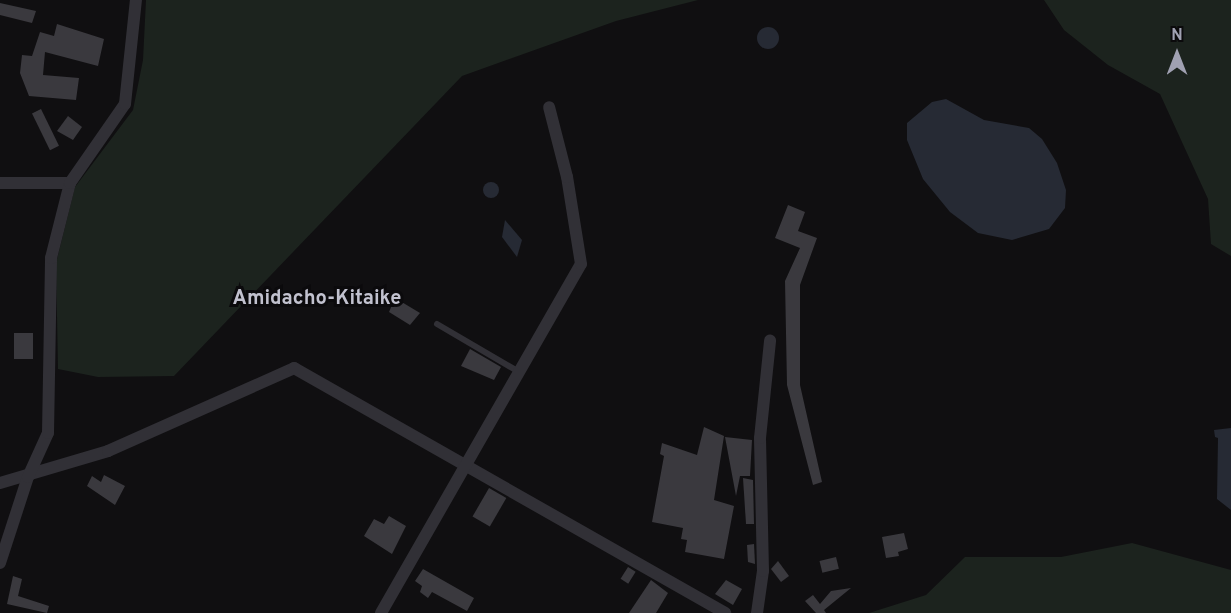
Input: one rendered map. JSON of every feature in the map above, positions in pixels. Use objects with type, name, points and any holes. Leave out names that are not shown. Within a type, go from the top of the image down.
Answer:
[{"type":"street","points":[[0,563],[28,477],[48,433],[51,258],[70,183],[125,104],[136,0]]},
{"type":"street","points":[[381,613],[581,264],[567,177],[549,107]]},
{"type":"street","points":[[0,183],[70,183]]},
{"type":"street","points":[[757,613],[763,571],[760,438],[770,341]]},
{"type":"street","points":[[0,483],[28,477],[149,434],[294,368],[725,613]]},
{"type":"lane","points":[[437,324],[520,372]]},
{"type":"shaded area","points":[[146,0],[698,0],[616,21],[462,76],[174,376],[98,377],[58,369],[56,263],[75,187],[133,110],[143,60]]},
{"type":"shaded area","points":[[1044,0],[1231,0],[1231,256],[1211,244],[1208,199],[1160,94],[1108,65],[1064,30]]},
{"type":"shaded area","points":[[768,27],[776,30],[779,38],[776,46],[768,49],[760,46],[757,38],[760,30]]},
{"type":"shaded area","points":[[946,99],[984,120],[1029,128],[1042,139],[1057,163],[1066,190],[1065,208],[1049,229],[1012,240],[978,233],[950,212],[923,179],[907,140],[907,123],[932,102]]},
{"type":"shaded area","points":[[488,182],[494,182],[499,190],[497,196],[488,198],[483,193],[483,187]]},
{"type":"shaded area","points":[[505,220],[522,240],[517,257],[502,237]]},
{"type":"shaded area","points":[[1231,428],[1231,510],[1217,499],[1218,438],[1215,437],[1214,430]]},
{"type":"shaded area","points":[[1132,543],[1231,570],[1231,613],[869,613],[926,595],[965,557],[1061,557]]},
{"type":"building","points":[[0,3],[36,11],[32,23],[0,15]]},
{"type":"building","points":[[57,24],[104,39],[98,66],[45,52],[43,75],[79,78],[76,100],[29,96],[20,73],[22,55],[32,56],[40,32],[54,36]]},
{"type":"building","points":[[41,109],[59,146],[50,150],[32,113]]},
{"type":"building","points":[[68,116],[82,127],[73,140],[57,131]]},
{"type":"building","points":[[788,205],[805,212],[798,231],[817,238],[800,285],[800,385],[822,482],[813,485],[787,385],[785,281],[800,248],[775,238]]},
{"type":"building","points":[[395,298],[420,313],[410,325],[389,312]]},
{"type":"building","points":[[14,333],[33,333],[33,359],[14,359]]},
{"type":"building","points":[[470,349],[501,367],[494,380],[461,366]]},
{"type":"building","points":[[704,427],[724,436],[714,500],[734,506],[724,559],[685,552],[687,540],[681,539],[683,528],[652,522],[664,456],[660,454],[662,443],[697,455]]},
{"type":"building","points":[[725,437],[752,440],[750,476],[740,476],[736,496]]},
{"type":"building","points":[[104,475],[125,486],[115,505],[87,486],[92,476],[101,482]]},
{"type":"building","points":[[743,478],[753,480],[754,524],[746,524]]},
{"type":"building","points":[[489,488],[506,498],[490,527],[472,517]]},
{"type":"building","points":[[389,516],[406,526],[392,554],[364,536],[374,519],[384,524]]},
{"type":"building","points":[[904,533],[908,549],[898,552],[899,556],[886,558],[882,537]]},
{"type":"building","points":[[754,544],[755,564],[748,562],[747,545]]},
{"type":"building","points":[[836,557],[839,569],[822,573],[820,561]]},
{"type":"building","points":[[778,561],[789,576],[781,582],[771,569]]},
{"type":"building","points":[[628,567],[636,572],[628,584],[621,579]]},
{"type":"building","points":[[423,569],[474,598],[467,611],[432,592],[428,598],[420,592],[422,586],[415,581]]},
{"type":"building","points":[[13,576],[22,579],[18,596],[49,606],[47,613],[7,604]]},
{"type":"building","points":[[651,580],[668,593],[656,613],[629,613]]},
{"type":"building","points":[[726,580],[742,589],[733,605],[715,594]]},
{"type":"building","points":[[851,588],[824,610],[826,613],[816,613],[805,601],[813,595],[820,604],[831,591]]},
{"type":"district","name":"Amidacho-Kitaike","points":[[317,299]]}]
